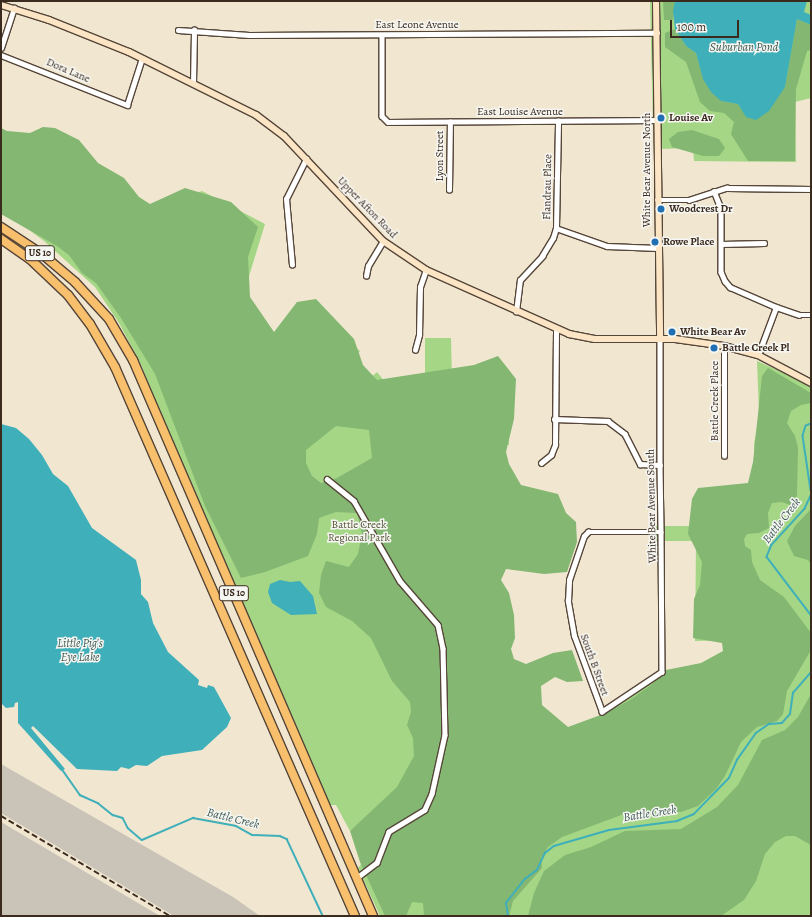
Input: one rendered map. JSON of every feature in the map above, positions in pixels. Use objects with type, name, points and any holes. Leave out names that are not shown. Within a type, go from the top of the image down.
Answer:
[{"type":"highway","name":"US 10","points":[[1,227],[42,254],[75,282],[109,319],[130,354],[373,916]]},
{"type":"highway","name":"US 10","points":[[1,239],[30,259],[68,295],[90,324],[115,367],[355,916]]},
{"type":"street","name":"White Bear Avenue North","points":[[656,1],[657,200],[660,340]]},
{"type":"street","name":"Upper Afton Road","points":[[1,5],[14,8],[142,58],[193,83],[272,126],[306,159],[383,241],[426,270],[556,330],[595,339],[690,340],[724,346],[758,355],[811,383]]},
{"type":"street","points":[[1,48],[14,8]]},
{"type":"street","name":"East Leone Avenue","points":[[178,30],[249,35],[656,33]]},
{"type":"street","points":[[193,83],[194,30]]},
{"type":"street","name":"East Louise Avenue","points":[[382,35],[384,120],[450,122],[657,120]]},
{"type":"street","name":"Dora Lane","points":[[1,55],[127,106],[142,58]]},
{"type":"street","name":"Flandrau Place","points":[[516,312],[520,280],[545,252],[556,228],[558,121]]},
{"type":"street","name":"Lyon Street","points":[[449,190],[450,122]]},
{"type":"street","points":[[292,265],[286,199],[306,159]]},
{"type":"street","points":[[657,200],[689,200],[727,188],[811,189]]},
{"type":"street","points":[[714,191],[721,208],[721,272],[725,281],[730,287],[776,307],[799,315],[811,315]]},
{"type":"street","points":[[556,228],[607,246],[658,248]]},
{"type":"street","points":[[366,276],[368,266],[383,241]]},
{"type":"street","points":[[721,244],[764,243]]},
{"type":"street","points":[[415,350],[419,335],[420,287],[426,270]]},
{"type":"street","points":[[758,355],[776,307]]},
{"type":"street","points":[[541,463],[554,450],[556,330]]},
{"type":"street","name":"White Bear Avenue South","points":[[602,712],[662,672],[660,340]]},
{"type":"street","name":"Battle Creek Place","points":[[724,346],[724,456]]},
{"type":"street","points":[[554,419],[608,421],[625,434],[640,464],[660,465]]},
{"type":"street","points":[[327,479],[354,501],[400,581],[438,625],[443,648],[445,735],[432,794],[425,810],[389,832],[377,864],[357,878]]},
{"type":"street","name":"South B Street","points":[[602,712],[577,646],[568,601],[569,580],[584,536],[588,532],[661,532]]},
{"type":"shaded area","points":[[1,764],[233,897],[260,916],[174,916],[1,813]]},
{"type":"shaded area","points":[[1,822],[160,916],[1,916]]},
{"type":"green space","points":[[650,1],[811,1],[811,98],[795,102],[796,162],[694,161],[693,148],[658,149],[657,128],[653,128]]},
{"type":"green space","points":[[663,1],[675,1],[673,20],[664,20]]},
{"type":"green space","points":[[797,19],[811,25],[811,50],[807,51],[796,89],[795,161],[748,161],[731,134],[734,122],[724,113],[710,111],[700,102],[686,62],[665,47],[665,33],[675,29],[686,46],[696,53],[700,68],[721,101],[738,104],[742,110],[785,87]]},
{"type":"green space","name":"Battle Creek Regional Park","points":[[43,127],[55,128],[79,140],[98,163],[124,178],[139,197],[150,204],[185,188],[231,202],[258,227],[248,257],[250,297],[274,332],[297,302],[316,299],[354,339],[363,365],[377,380],[474,365],[498,356],[516,379],[514,419],[506,452],[509,464],[521,485],[558,494],[566,513],[576,522],[577,542],[567,572],[544,574],[506,569],[501,580],[509,593],[514,615],[515,638],[511,649],[514,659],[526,664],[553,653],[572,650],[583,681],[567,682],[555,677],[541,686],[542,705],[568,727],[606,713],[630,700],[651,685],[666,670],[701,663],[723,651],[722,643],[693,638],[694,599],[700,585],[702,562],[688,534],[692,499],[698,488],[748,483],[753,462],[762,376],[768,368],[811,393],[811,403],[801,405],[791,411],[787,423],[795,436],[798,448],[797,496],[790,505],[782,502],[772,503],[768,513],[769,528],[759,533],[747,534],[744,539],[745,546],[751,550],[752,562],[760,580],[784,597],[811,633],[811,650],[787,691],[783,714],[777,721],[757,727],[741,742],[725,776],[716,789],[698,806],[681,812],[624,814],[562,837],[548,847],[541,858],[542,868],[513,901],[509,916],[424,916],[423,903],[412,902],[406,916],[385,916],[360,862],[350,831],[397,787],[414,756],[413,738],[407,725],[411,712],[410,702],[392,681],[371,638],[352,621],[326,607],[319,593],[321,575],[326,561],[349,567],[358,554],[362,534],[357,513],[336,512],[319,518],[317,534],[308,556],[265,572],[241,578],[205,506],[155,374],[121,318],[96,283],[82,273],[69,255],[57,246],[1,214],[1,128],[7,131],[30,133]],"holes":[[[336,426],[369,430],[372,458],[337,478],[321,483],[312,476],[306,463],[306,450]]]},
{"type":"green space","points":[[692,130],[719,139],[725,148],[719,156],[703,156],[672,147],[669,139],[678,132]]},
{"type":"green space","name":"Battle Creek Regional Park","points":[[202,191],[265,224],[246,286],[246,298],[272,344],[304,302],[360,351],[348,369],[360,387],[377,372],[390,388],[425,386],[425,338],[451,338],[452,382],[506,374],[509,445],[493,444],[494,578],[509,658],[540,731],[588,734],[602,711],[662,672],[730,659],[730,640],[695,641],[696,541],[654,541],[655,526],[697,526],[755,490],[754,444],[759,413],[757,361],[811,385],[811,916],[380,916],[358,868],[405,808],[380,805],[350,831],[336,805],[323,805],[194,505],[142,367],[119,323],[95,287],[44,241],[12,217],[150,208]]},
{"type":"green space","points":[[811,509],[811,565],[808,560],[794,556],[787,541],[795,526]]},
{"type":"green space","points":[[811,694],[811,845],[795,836],[786,836],[775,842],[765,854],[756,881],[744,900],[721,916],[528,916],[534,893],[544,871],[565,855],[591,847],[625,831],[681,829],[717,807],[738,785],[762,740],[785,730],[798,717]]},
{"type":"water","name":"Suburban Pond","points":[[675,1],[807,1],[804,12],[811,15],[811,25],[797,19],[785,87],[769,111],[756,120],[746,117],[738,104],[721,101],[711,92],[703,79],[696,53],[686,46],[675,29],[673,11]]},
{"type":"water","name":"Little Pig's Eye Lake","points":[[1,424],[16,428],[29,439],[42,455],[53,474],[68,486],[92,528],[136,560],[141,580],[141,594],[148,602],[153,623],[168,652],[199,680],[198,685],[207,688],[208,685],[214,687],[231,718],[227,727],[202,750],[162,756],[147,766],[136,765],[129,769],[121,767],[117,771],[77,769],[33,726],[31,728],[65,769],[61,771],[18,723],[18,702],[15,703],[14,707],[6,708],[1,703]]},
{"type":"water","points":[[280,580],[290,582],[300,581],[313,596],[317,614],[291,615],[272,603],[268,592],[270,584]]},
{"type":"waterway","name":"Battle Creek","points":[[811,424],[806,426],[803,436],[811,490]]},
{"type":"waterway","name":"Battle Creek","points":[[811,496],[805,509],[772,545],[767,557],[811,615]]},
{"type":"waterway","name":"Battle Creek","points":[[508,916],[506,903],[525,879],[537,870],[545,853],[554,846],[609,830],[677,821],[694,814],[729,778],[737,760],[756,733],[769,724],[782,723],[790,714],[793,693],[811,672]]},
{"type":"waterway","name":"Battle Creek","points":[[62,769],[80,795],[98,803],[113,815],[123,818],[128,828],[142,840],[193,818],[236,826],[252,835],[280,836],[287,839],[323,916]]},
{"type":"railway","points":[[1,816],[170,916]]},
{"type":"place","name":"Louise Av","points":[[661,118]]},
{"type":"place","name":"Woodcrest Dr","points":[[661,209]]},
{"type":"place","name":"Rowe Place","points":[[655,242]]},
{"type":"place","name":"White Bear Av","points":[[672,332]]},
{"type":"place","name":"Battle Creek Pl","points":[[714,348]]}]
